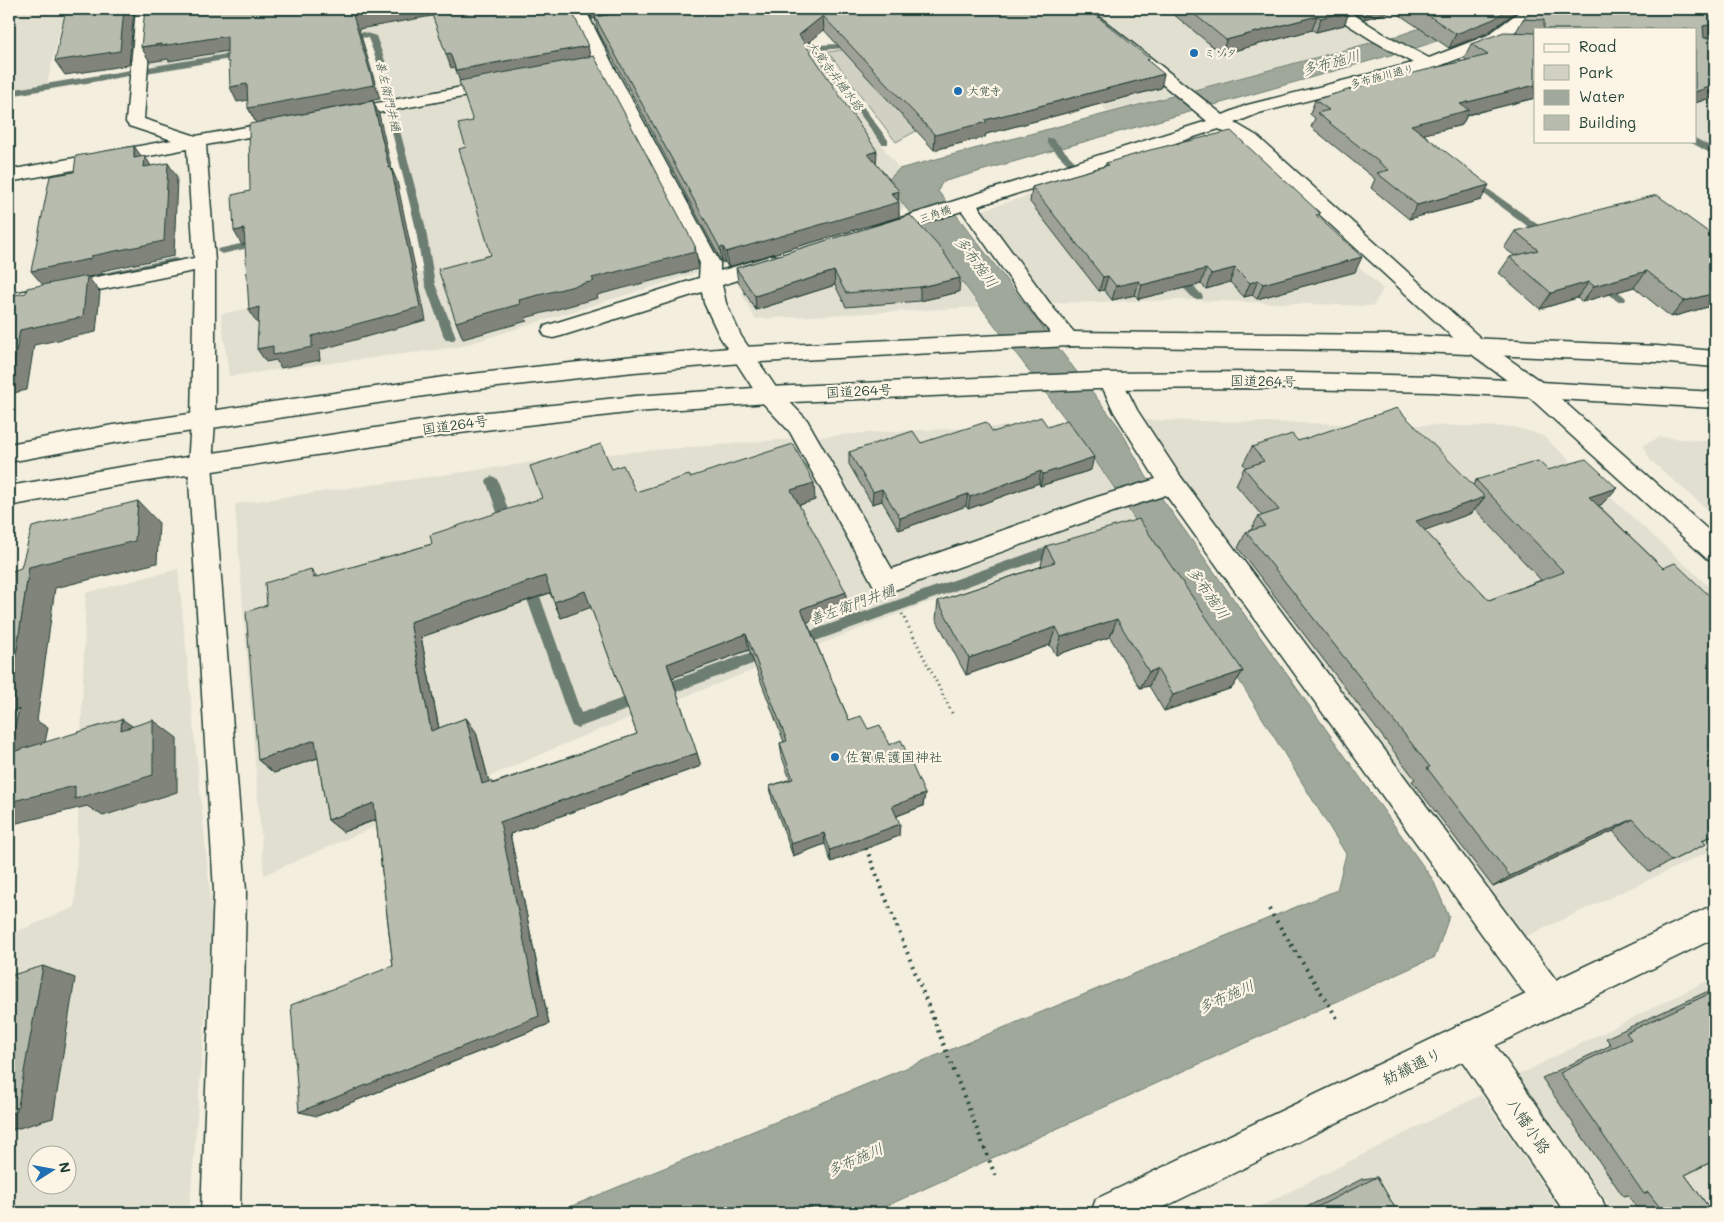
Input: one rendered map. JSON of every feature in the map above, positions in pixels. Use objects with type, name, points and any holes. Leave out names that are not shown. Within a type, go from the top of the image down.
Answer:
[{"type":"main road","points":[[144,9],[135,122],[196,142]]},
{"type":"main road","points":[[577,9],[604,65],[710,263],[710,281],[714,303],[741,355],[769,395],[799,426],[886,582],[1106,504],[1172,484]]},
{"type":"main road","points":[[625,20],[682,9]]},
{"type":"main road","points":[[1334,9],[1378,37],[1428,64]]},
{"type":"main road","name":"多布施川通り","points":[[1088,164],[1215,117],[1253,110],[1428,64],[1494,39],[1532,9]]},
{"type":"main road","points":[[1086,10],[1175,86],[1215,117],[1250,140],[1478,348],[1535,389],[1715,550]]},
{"type":"main road","points":[[587,27],[606,24]]},
{"type":"main road","points":[[1494,39],[1519,41]]},
{"type":"main road","points":[[584,68],[604,65]]},
{"type":"main road","points":[[325,118],[516,81]]},
{"type":"main road","points":[[9,176],[307,121]]},
{"type":"main road","points":[[196,142],[205,262],[203,422],[200,464],[230,892],[221,1213]]},
{"type":"main road","name":"三角橋","points":[[864,236],[1088,164]]},
{"type":"main road","points":[[962,204],[1046,314],[1070,339]]},
{"type":"main road","points":[[553,331],[787,258]]},
{"type":"main road","points":[[9,301],[205,262]]},
{"type":"main road","points":[[9,453],[113,434],[444,385],[634,364],[741,355],[1070,339],[1396,343],[1715,358]]},
{"type":"main road","name":"国道264号","points":[[9,496],[460,424],[635,404],[769,395],[1025,383],[1255,380],[1433,384],[1715,400]]},
{"type":"main road","points":[[1104,381],[1172,484],[1550,1000]]},
{"type":"main road","name":"紡績通り","points":[[1110,1213],[1715,921]]},
{"type":"main road","name":"八幡小路","points":[[1469,1039],[1588,1213]]},
{"type":"path","points":[[903,614],[953,715]]},
{"type":"path","points":[[866,848],[997,1180]]},
{"type":"path","points":[[1269,909],[1337,1018]]},
{"type":"shaded area","points":[[9,9],[65,9],[47,84],[9,91]]},
{"type":"shaded area","points":[[156,9],[780,9],[839,88],[810,94],[822,115],[854,107],[899,169],[889,179],[897,196],[906,208],[458,347],[229,376],[221,314],[426,271],[371,39],[363,33],[152,68]]},
{"type":"shaded area","name":"ミゾタ","points":[[1105,9],[1327,9],[1376,41],[1107,112],[1084,79],[1080,16]]},
{"type":"shaded area","points":[[1696,78],[1715,89],[1715,149],[1696,139]]},
{"type":"shaded area","points":[[1227,146],[1383,289],[1373,306],[1189,300],[1049,303],[980,211],[1172,150]]},
{"type":"shaded area","points":[[920,229],[979,307],[755,319],[742,294],[752,283]]},
{"type":"shaded area","points":[[1143,420],[1515,427],[1543,436],[1715,592],[1715,849],[1516,941],[1188,494]]},
{"type":"shaded area","points":[[1065,424],[1073,429],[1111,483],[1141,531],[921,605],[578,738],[264,875],[235,504],[571,457],[879,432]]},
{"type":"shaded area","points":[[1661,437],[1715,442],[1715,516],[1650,460],[1643,445]]},
{"type":"shaded area","points":[[178,569],[213,923],[189,1213],[9,1213],[9,935],[75,907],[86,593]]},
{"type":"shaded area","points":[[1715,977],[1715,1213],[1615,1213],[1518,1075]]},
{"type":"shaded area","points":[[1481,1095],[1562,1213],[1247,1213]]},
{"type":"green space","points":[[1035,38],[1095,105],[1069,114],[1027,71],[896,142],[828,52],[873,45]]},
{"type":"water","name":"多布施川","points":[[1437,22],[1458,34],[1419,47],[942,182],[938,191],[1119,427],[1146,476],[1433,880],[1449,917],[1435,957],[871,1213],[555,1213],[1337,890],[1346,854],[1244,688],[1111,483],[1073,429],[897,196],[889,179],[899,169],[1400,35]]},
{"type":"building","points":[[66,9],[124,9],[120,51],[55,61]]},
{"type":"building","points":[[145,9],[389,9],[353,15],[374,85],[248,108],[247,84],[230,87],[229,62],[227,62],[227,36],[161,46],[161,44],[141,47]]},
{"type":"building","points":[[430,9],[571,9],[588,46],[456,70],[450,53],[446,54]]},
{"type":"building","points":[[642,9],[676,9],[680,14],[707,9],[1088,9],[1150,59],[1147,60],[1164,74],[985,120],[987,122],[935,135],[823,16],[799,35],[877,151],[868,154],[899,191],[891,193],[899,202],[726,252],[723,247],[720,248],[595,17]]},
{"type":"building","points":[[1188,9],[1350,10],[1321,18],[1317,16],[1226,40]]},
{"type":"building","points":[[1419,9],[1508,9],[1494,19],[1456,34]]},
{"type":"building","points":[[1536,9],[1715,9],[1715,24],[1703,26],[1704,38],[1715,37],[1715,85],[1696,92],[1696,28],[1544,28],[1544,20],[1523,19]]},
{"type":"building","points":[[1504,32],[1534,33],[1534,85],[1460,104],[1469,110],[1411,125],[1489,185],[1417,205],[1377,173],[1389,170],[1317,113],[1329,110],[1315,100],[1364,85],[1488,55],[1471,44]]},
{"type":"building","points":[[594,56],[695,246],[695,252],[592,278],[594,281],[519,300],[520,304],[456,322],[438,269],[491,255],[459,149],[466,147],[458,124],[473,121],[459,81]]},
{"type":"building","points":[[373,101],[389,168],[391,167],[420,307],[312,336],[312,347],[273,355],[273,346],[257,349],[259,307],[249,310],[244,229],[234,231],[232,195],[250,191],[249,124]]},
{"type":"building","points":[[1231,131],[1320,213],[1316,215],[1362,257],[1263,284],[1258,280],[1250,283],[1235,268],[1211,274],[1206,269],[1142,285],[1139,281],[1116,286],[1108,276],[1103,277],[1032,187],[1109,165],[1106,163],[1150,150]]},
{"type":"building","points":[[134,146],[134,158],[145,156],[144,167],[168,163],[164,241],[31,271],[50,176],[74,172],[76,156]]},
{"type":"building","points":[[1657,195],[1715,237],[1715,293],[1684,301],[1647,271],[1594,286],[1589,282],[1551,293],[1510,257],[1538,250],[1515,231]]},
{"type":"building","points":[[910,215],[943,251],[960,278],[920,287],[846,293],[834,271],[755,296],[736,268]]},
{"type":"building","points":[[87,276],[83,317],[20,330],[12,375],[9,376],[9,296],[26,293],[27,288]]},
{"type":"building","points":[[1397,408],[1485,497],[1416,521],[1489,600],[1564,572],[1476,480],[1538,461],[1548,470],[1586,459],[1617,488],[1589,497],[1663,568],[1675,563],[1715,601],[1715,834],[1702,840],[1706,844],[1671,861],[1633,819],[1510,876],[1427,768],[1430,767],[1246,532],[1265,526],[1258,517],[1279,510],[1244,468],[1264,461],[1252,447],[1292,434],[1298,441]]},
{"type":"building","points":[[1041,417],[1048,427],[1067,420],[1094,457],[1043,474],[1041,471],[970,497],[968,494],[900,518],[882,489],[873,492],[849,452],[913,431],[921,443],[986,422],[993,432]]},
{"type":"building","points":[[601,444],[612,469],[623,465],[636,492],[793,444],[814,483],[791,490],[846,592],[801,609],[849,720],[861,716],[868,729],[880,725],[889,745],[901,740],[925,794],[892,806],[900,824],[830,850],[824,833],[791,844],[770,786],[793,779],[780,743],[787,741],[746,634],[667,664],[697,753],[500,822],[539,1016],[299,1112],[291,1005],[393,966],[374,803],[328,820],[315,740],[258,760],[246,612],[267,605],[265,583],[311,569],[313,578],[432,544],[430,535],[542,498],[530,466]],"holes":[[[545,576],[554,602],[585,591],[637,734],[492,784],[491,781],[482,784],[466,718],[431,731],[410,622]]]},
{"type":"building","points":[[138,501],[135,541],[29,567],[9,701],[9,572],[21,568],[32,527]]},
{"type":"building","points":[[1139,519],[1243,671],[1173,695],[1157,669],[1149,672],[1117,619],[1061,637],[1056,627],[969,658],[938,601],[1055,562],[1046,546]]},
{"type":"building","points":[[19,709],[9,753],[9,712]]},
{"type":"building","points":[[122,719],[121,730],[153,720],[153,775],[75,799],[75,786],[9,802],[9,753]]},
{"type":"building","points":[[43,966],[17,1111],[9,1114],[9,976]]},
{"type":"building","points":[[1715,991],[1715,1160],[1685,1175],[1713,1213],[1664,1213],[1648,1192],[1644,1194],[1560,1073],[1631,1039],[1626,1033]]},
{"type":"building","points":[[1377,1177],[1398,1213],[1305,1213]]},
{"type":"waterway","name":"善左衛門井樋","points":[[343,37],[363,34],[372,36],[384,69],[392,116],[420,225],[430,284],[450,337]]},
{"type":"waterway","name":"大覚寺井樋水路","points":[[811,43],[885,142]]},
{"type":"waterway","points":[[815,48],[857,45]]},
{"type":"waterway","name":"善左衛門井樋","points":[[9,93],[245,54]]},
{"type":"waterway","points":[[1050,141],[1084,176]]},
{"type":"waterway","points":[[1696,142],[1715,153]]},
{"type":"waterway","points":[[1471,180],[1550,238]]},
{"type":"waterway","points":[[222,251],[240,247]]},
{"type":"waterway","points":[[98,277],[174,261]]},
{"type":"waterway","points":[[1176,274],[1198,297]]},
{"type":"waterway","points":[[1600,281],[1621,299]]},
{"type":"waterway","name":"善左衛門井樋","points":[[492,481],[509,529]]},
{"type":"waterway","name":"善左衛門井樋","points":[[796,642],[1063,546]]},
{"type":"waterway","name":"善左衛門井樋","points":[[528,582],[577,721],[769,652]]},
{"type":"place","name":"ミゾタ","points":[[1194,53]]},
{"type":"place","name":"大覚寺","points":[[958,91]]},
{"type":"place","name":"佐賀県護国神社","points":[[835,757]]}]
